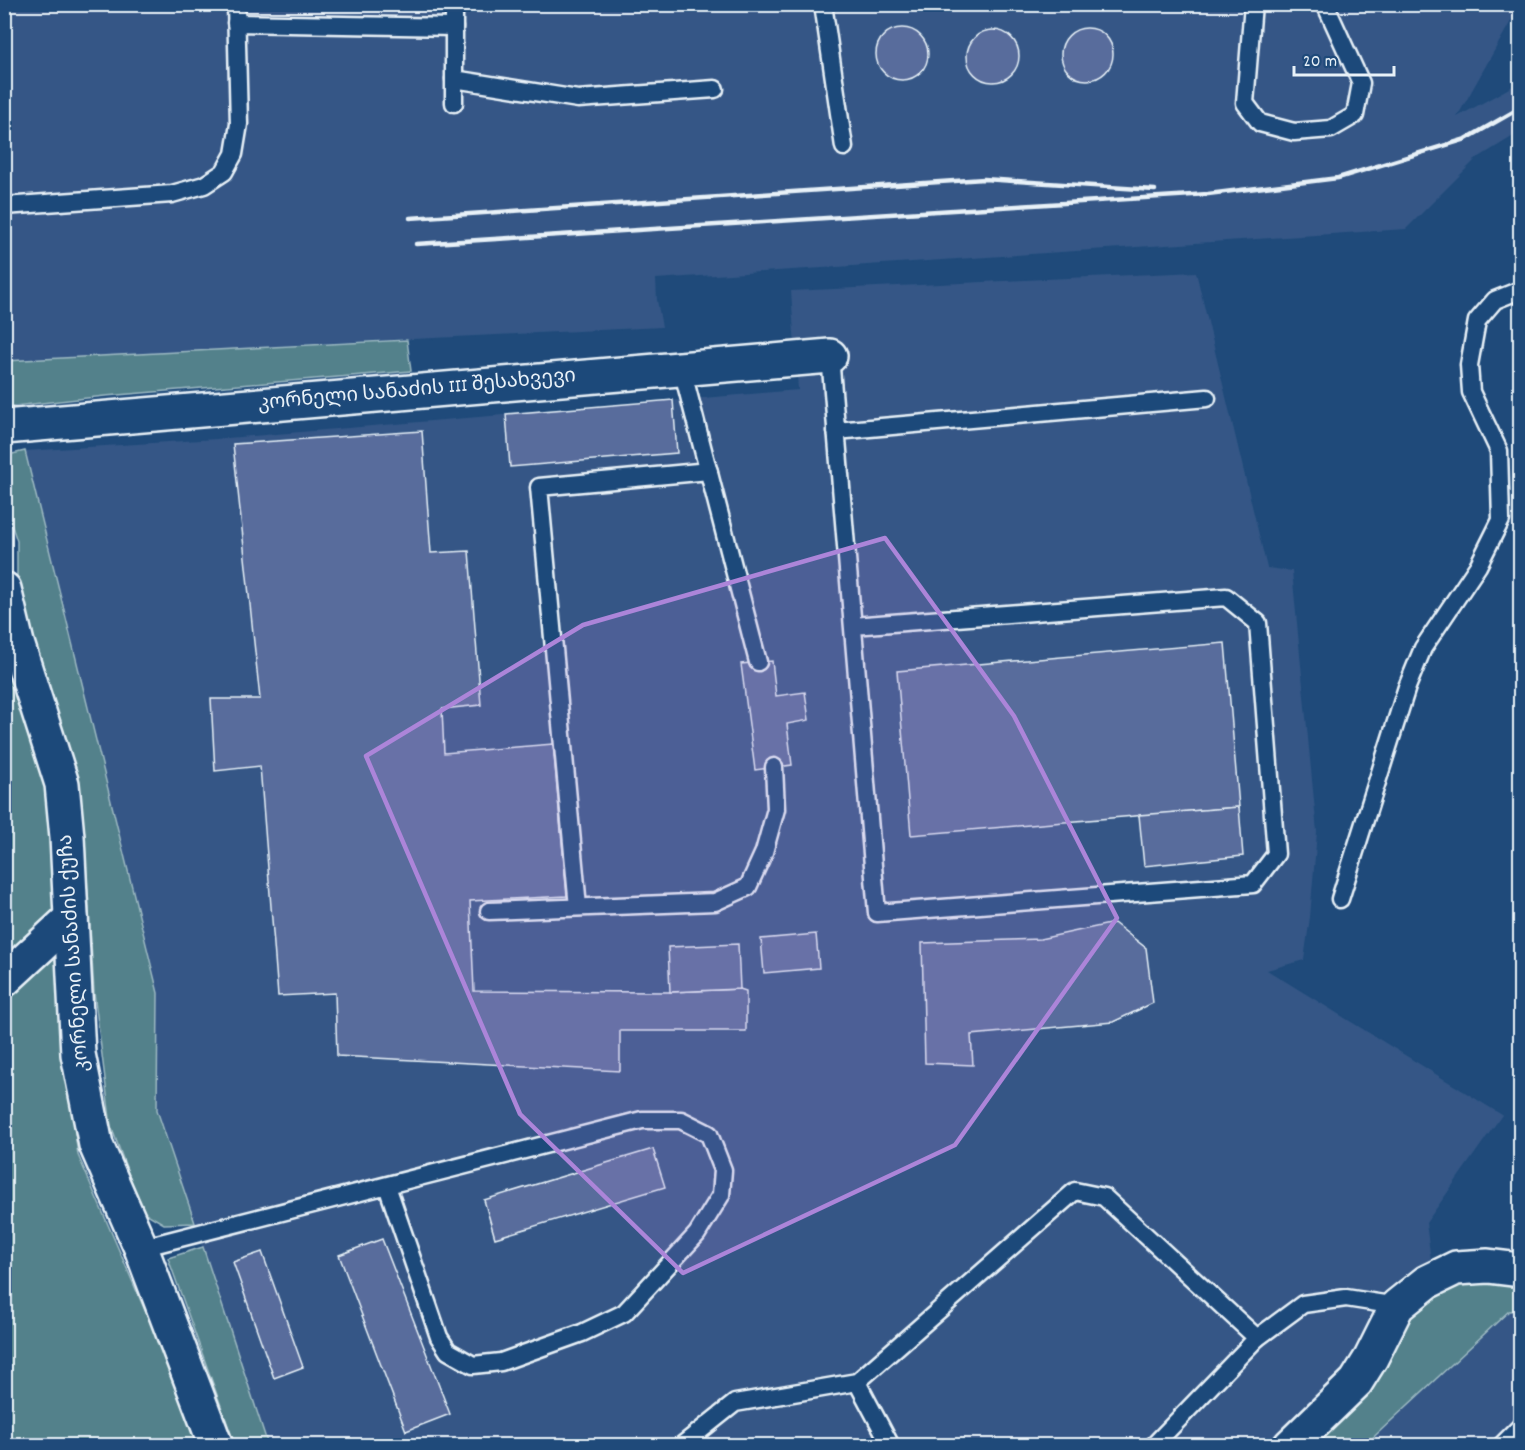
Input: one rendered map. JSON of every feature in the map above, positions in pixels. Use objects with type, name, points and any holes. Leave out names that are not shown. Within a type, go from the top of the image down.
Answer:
[{"type":"street","name":"კორნელი სანაძის III შესახვევი","points":[[4,427],[830,356]]},
{"type":"street","name":"კორნელი სანაძის ქუჩა","points":[[4,589],[17,643],[62,784],[67,837],[78,1054],[96,1146],[141,1248],[216,1446]]},
{"type":"street","points":[[4,980],[71,918]]},
{"type":"street","points":[[1290,1446],[1356,1382],[1371,1358],[1397,1306],[1427,1282],[1456,1268],[1488,1266],[1521,1270]]},
{"type":"lane","points":[[4,206],[171,194],[204,185],[224,172],[234,154],[239,124],[236,4]]},
{"type":"lane","points":[[454,4],[454,104]]},
{"type":"lane","points":[[823,4],[844,147]]},
{"type":"lane","points":[[1253,4],[1245,103],[1260,123],[1294,132],[1331,129],[1355,115],[1361,83],[1325,4]]},
{"type":"lane","points":[[236,23],[454,27]]},
{"type":"lane","points":[[454,79],[578,99],[715,89]]},
{"type":"lane","points":[[1340,899],[1407,687],[1423,648],[1478,566],[1501,520],[1499,451],[1471,392],[1469,365],[1477,321],[1495,300],[1521,290]]},
{"type":"lane","points":[[830,356],[877,913],[1253,884],[1276,854],[1258,622],[1226,597],[853,626]]},
{"type":"lane","points":[[682,369],[758,662]]},
{"type":"lane","points":[[836,431],[1207,398]]},
{"type":"lane","points":[[578,907],[539,487],[709,471]]},
{"type":"lane","points":[[489,910],[715,902],[748,887],[764,852],[776,809],[774,767]]},
{"type":"lane","points":[[141,1248],[642,1120],[681,1120],[709,1134],[723,1170],[721,1195],[697,1234],[624,1313],[582,1333],[501,1362],[473,1365],[448,1351],[439,1337],[387,1186]]},
{"type":"lane","points":[[681,1446],[735,1403],[857,1382],[1076,1191],[1104,1197],[1257,1338]]},
{"type":"lane","points":[[1153,1446],[1257,1338],[1303,1304],[1346,1298],[1397,1306]]},
{"type":"lane","points":[[857,1382],[891,1446]]},
{"type":"lane","points":[[1508,1443],[1521,1427]]},
{"type":"highlighted area","points":[[885,538],[1014,716],[1117,918],[955,1145],[683,1273],[520,1114],[366,756],[583,625]]},
{"type":"shaded area","points":[[5,5],[1520,5],[1457,117],[1520,82],[1520,132],[1476,159],[1406,229],[656,279],[662,327],[309,344],[5,364]]},
{"type":"shaded area","points":[[1196,272],[1267,568],[1292,571],[1317,832],[1304,960],[1267,970],[1502,1115],[1426,1223],[1431,1260],[1395,1288],[1333,1391],[1274,1445],[268,1445],[157,1110],[158,993],[25,451],[216,439],[798,390],[791,291]]},
{"type":"shaded area","points":[[1509,1310],[1520,1310],[1520,1445],[1365,1446]]},
{"type":"green space","points":[[407,340],[411,371],[105,396],[5,407],[5,361]]},
{"type":"green space","points":[[25,451],[158,993],[157,1110],[195,1223],[164,1224],[142,1211],[111,1126],[94,992],[84,828],[75,768],[17,604],[17,541],[5,506],[4,456]]},
{"type":"green space","points":[[4,648],[44,779],[58,876],[60,1019],[78,1155],[181,1394],[200,1445],[5,1445]]},
{"type":"green space","points":[[203,1247],[268,1445],[235,1445],[168,1258]]},
{"type":"green space","points":[[1520,1277],[1520,1310],[1509,1311],[1365,1445],[1305,1446],[1423,1303],[1452,1279]]},
{"type":"building","points":[[897,28],[907,28],[921,35],[928,54],[921,73],[907,80],[897,80],[887,76],[880,69],[876,59],[876,49],[880,39],[887,32]]},
{"type":"building","points":[[1082,28],[1092,28],[1106,35],[1113,54],[1106,73],[1092,80],[1082,80],[1072,76],[1065,69],[1061,59],[1061,49],[1065,39],[1072,32]]},
{"type":"building","points":[[988,30],[998,30],[1012,37],[1019,56],[1012,75],[998,82],[988,82],[978,78],[971,71],[967,61],[967,51],[971,41],[978,34]]},
{"type":"building","points":[[673,400],[677,453],[510,467],[506,414]]},
{"type":"building","points":[[422,431],[431,553],[469,551],[481,705],[442,709],[444,753],[553,744],[567,896],[470,901],[474,991],[670,992],[740,989],[746,991],[746,1031],[620,1031],[620,1071],[337,1056],[335,993],[278,996],[260,766],[215,771],[211,699],[260,699],[233,444]]},
{"type":"building","points":[[1225,643],[1239,807],[911,835],[897,671]]},
{"type":"building","points":[[772,661],[776,696],[805,692],[809,720],[787,724],[792,765],[755,770],[741,664]]},
{"type":"building","points":[[1239,807],[1243,856],[1144,866],[1139,815]]},
{"type":"building","points":[[1114,923],[1146,948],[1153,1003],[1113,1022],[971,1035],[973,1065],[925,1063],[922,943],[1040,939]]},
{"type":"building","points":[[816,934],[819,968],[764,973],[761,939]]},
{"type":"building","points":[[738,944],[740,989],[670,992],[668,947]]},
{"type":"building","points":[[653,1149],[665,1187],[495,1238],[484,1200]]},
{"type":"building","points":[[382,1239],[450,1414],[406,1431],[339,1255]]},
{"type":"building","points":[[262,1252],[303,1367],[274,1378],[233,1262]]},
{"type":"railway","points":[[416,244],[1208,194],[1338,178],[1466,139],[1520,108]]},
{"type":"railway","points":[[410,218],[984,179],[1155,190]]}]
